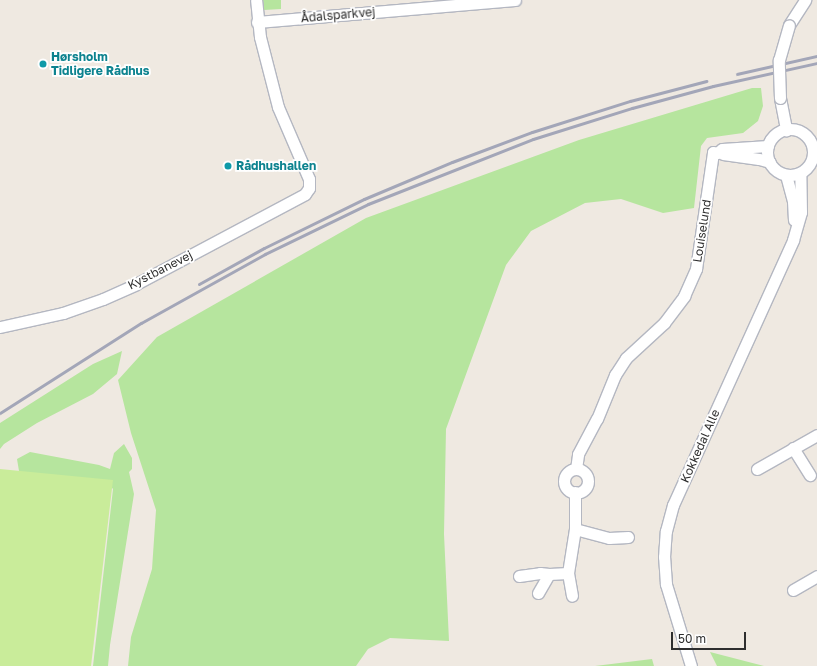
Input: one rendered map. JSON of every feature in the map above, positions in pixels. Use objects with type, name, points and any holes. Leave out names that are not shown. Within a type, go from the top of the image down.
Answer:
[{"type":"street","points":[[256,0],[257,22]]},
{"type":"street","name":"Ådalsparkvej","points":[[257,22],[514,0]]},
{"type":"street","points":[[786,130],[780,98],[779,60],[788,25],[805,0]]},
{"type":"street","name":"Kystbanevej","points":[[0,327],[63,313],[103,299],[136,284],[305,194],[309,188],[309,179],[278,107],[257,22]]},
{"type":"street","points":[[786,130],[801,132],[814,144],[814,159],[807,168],[800,173],[786,175],[776,170],[770,162],[768,146],[775,135],[786,130]]},
{"type":"street","points":[[717,153],[722,149],[768,146]]},
{"type":"street","name":"Louiselund","points":[[576,469],[578,454],[596,419],[615,374],[626,358],[664,323],[684,296],[696,269],[713,152],[717,153]]},
{"type":"street","points":[[717,153],[770,162]]},
{"type":"street","name":"Kokkedal Alle","points":[[691,666],[666,584],[664,557],[666,531],[673,505],[795,235],[801,212],[800,173]]},
{"type":"street","name":"Kokkedal Alle","points":[[786,175],[793,202],[795,235]]},
{"type":"street","points":[[757,469],[817,435]]},
{"type":"street","points":[[793,448],[810,475]]},
{"type":"street","points":[[576,469],[585,474],[588,480],[582,491],[574,492],[565,486],[564,478],[569,472],[576,469]]},
{"type":"street","points":[[572,596],[568,573],[575,529],[574,492]]},
{"type":"street","points":[[575,529],[609,538],[628,537]]},
{"type":"street","points":[[519,576],[540,573],[568,573]]},
{"type":"street","points":[[538,593],[549,574]]},
{"type":"street","points":[[793,590],[817,576]]},
{"type":"green space","points":[[263,0],[281,0],[281,9],[264,10]]},
{"type":"green space","points":[[752,88],[761,88],[763,106],[758,121],[743,133],[707,138],[701,146],[694,208],[663,213],[621,199],[585,203],[531,231],[506,265],[446,429],[444,534],[449,641],[390,638],[368,649],[356,666],[128,666],[131,637],[152,569],[156,510],[131,433],[118,380],[157,337],[366,218],[579,140]]},
{"type":"green space","points":[[122,351],[117,374],[93,394],[37,423],[4,444],[0,449],[0,423],[93,364]]},
{"type":"green space","points":[[124,444],[132,458],[132,469],[129,472],[134,494],[108,666],[93,666],[113,489],[107,482],[20,477],[17,459],[30,452],[99,465],[110,469],[114,453]]},
{"type":"green space","points":[[0,469],[113,480],[91,666],[0,666]]},
{"type":"green space","points":[[710,652],[764,666],[717,666]]},
{"type":"green space","points":[[652,659],[654,666],[595,666]]},
{"type":"railway","points":[[737,74],[817,56]]},
{"type":"railway","points":[[0,413],[141,323],[265,254],[368,204],[533,139],[632,108],[713,86],[817,63]]},
{"type":"railway","points":[[199,284],[264,248],[364,199],[452,162],[532,132],[630,101],[706,81]]},
{"type":"place","name":"Hørsholm Tidligere Rådhus","points":[[43,64]]},
{"type":"place","name":"Rådhushallen","points":[[228,166]]}]
